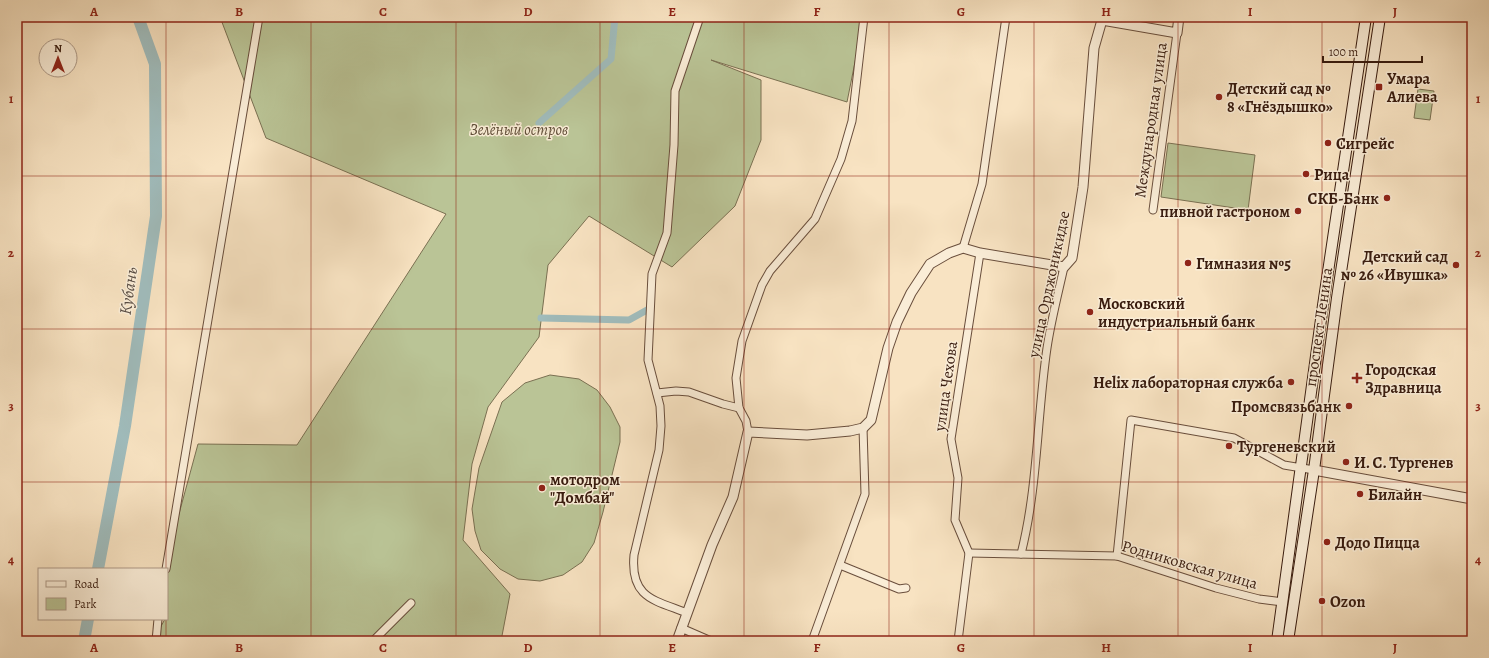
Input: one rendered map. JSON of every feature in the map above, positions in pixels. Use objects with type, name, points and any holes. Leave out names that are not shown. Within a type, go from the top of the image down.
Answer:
[{"type":"main road","name":"проспект Ленина","points":[[1278,641],[1322,312],[1366,17]]},
{"type":"main road","name":"проспект Ленина","points":[[1288,641],[1314,470],[1336,298],[1380,17]]},
{"type":"street","points":[[166,568],[259,17]]},
{"type":"street","points":[[687,613],[650,598],[641,591],[635,581],[633,567],[634,555],[659,450],[661,426],[660,406],[648,360],[652,274],[667,233],[674,144],[675,91],[700,17]]},
{"type":"street","points":[[677,641],[712,545],[733,497],[748,432],[746,421],[740,408],[736,378],[742,341],[762,285],[770,271],[816,219],[841,159],[852,121],[864,17]]},
{"type":"street","points":[[962,248],[982,184],[1006,17]]},
{"type":"street","name":"Международная улица","points":[[1153,210],[1179,17]]},
{"type":"street","name":"Международная улица","points":[[1102,20],[1177,33]]},
{"type":"street","name":"улица Орджоникидзе","points":[[1021,554],[1026,535],[1038,446],[1047,348],[1064,267],[1072,258],[1081,201],[1094,48],[1102,20]]},
{"type":"street","points":[[748,432],[807,435],[850,431],[863,428],[871,420],[888,348],[897,322],[911,293],[930,264],[949,253],[962,248],[980,253],[1064,267]]},
{"type":"street","name":"улица Чехова","points":[[969,553],[955,520],[958,478],[951,439],[980,253]]},
{"type":"street","points":[[656,393],[676,391],[689,392],[723,404],[740,408]]},
{"type":"street","points":[[1117,556],[1131,420],[1234,438],[1284,465],[1472,499]]},
{"type":"street","points":[[812,641],[865,494],[863,428]]},
{"type":"street","points":[[958,641],[969,553]]},
{"type":"street","name":"Родниковская улица","points":[[969,553],[1117,556],[1216,588],[1259,599],[1283,602]]},
{"type":"street","points":[[840,566],[899,589],[906,588]]},
{"type":"street","points":[[373,641],[411,602]]},
{"type":"street","points":[[156,641],[158,620]]},
{"type":"street","points":[[681,628],[711,641]]},
{"type":"green space","name":"Зелёный остров","points":[[220,17],[864,17],[847,102],[711,60],[761,80],[761,140],[735,206],[672,267],[589,216],[548,265],[539,337],[488,407],[472,464],[463,540],[510,594],[501,641],[153,641],[164,620],[168,620],[168,568],[164,568],[198,444],[297,445],[446,214],[266,138]]},
{"type":"green space","points":[[1418,89],[1434,91],[1430,120],[1414,118]]},
{"type":"green space","points":[[1168,143],[1255,155],[1248,210],[1161,197]]},
{"type":"green space","name":"мотодром \"Домбай\"","points":[[550,375],[579,379],[597,390],[610,407],[620,427],[620,442],[594,543],[582,562],[563,575],[540,581],[518,579],[500,569],[481,550],[475,531],[472,509],[479,468],[502,402],[525,383]]},
{"type":"waterway","name":"Кубань","points":[[98,568],[125,426],[156,216],[155,64],[138,17]]},
{"type":"waterway","points":[[539,123],[611,59],[615,17]]},
{"type":"waterway","points":[[541,318],[629,320],[647,310]]},
{"type":"waterway","name":"Кубань","points":[[84,641],[88,620]]},
{"type":"place","name":"Умара Алиева","points":[[1379,87]]},
{"type":"place","name":"Детский сад № 8 «Гнёздышко»","points":[[1219,97]]},
{"type":"place","name":"Сигрейс","points":[[1328,143]]},
{"type":"place","name":"Рица","points":[[1306,174]]},
{"type":"place","name":"СКБ-Банк","points":[[1387,198]]},
{"type":"place","name":"пивной гастроном","points":[[1298,211]]},
{"type":"place","name":"Гимназия №5","points":[[1188,263]]},
{"type":"place","name":"Детский сад № 26 «Ивушка»","points":[[1456,265]]},
{"type":"place","name":"Московский индустриальный банк","points":[[1090,312]]},
{"type":"place","name":"Городская Здравница","points":[[1357,378]]},
{"type":"place","name":"Helix лабораторная служба","points":[[1291,382]]},
{"type":"place","name":"Промсвязьбанк","points":[[1349,406]]},
{"type":"place","name":"Тургеневский","points":[[1229,446]]},
{"type":"place","name":"И. С. Тургенев","points":[[1346,462]]},
{"type":"place","name":"мотодром \"Домбай\"","points":[[542,488]]},
{"type":"place","name":"Билайн","points":[[1360,494]]},
{"type":"place","name":"Додо Пицца","points":[[1327,542]]},
{"type":"place","name":"Ozon","points":[[1322,601]]}]
